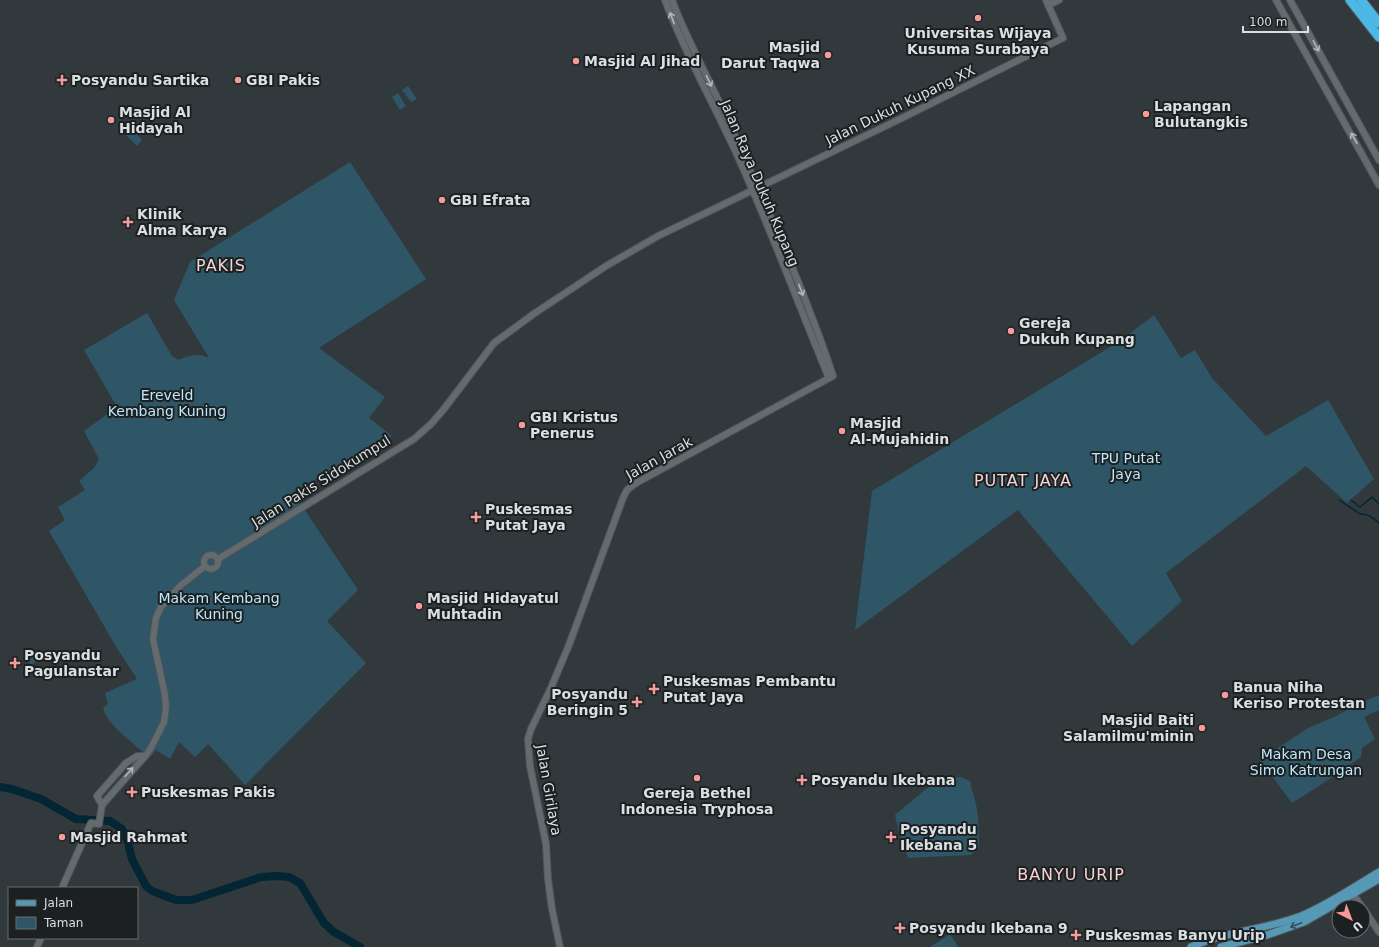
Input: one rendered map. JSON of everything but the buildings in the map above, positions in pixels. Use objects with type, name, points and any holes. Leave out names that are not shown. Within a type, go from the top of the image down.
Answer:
[{"type":"highway","points":[[1350,0],[1379,37]]},
{"type":"highway","points":[[1361,0],[1379,23]]},
{"type":"main road","points":[[1191,947],[1229,934],[1272,925],[1301,916],[1325,904],[1379,872]]},
{"type":"main road","points":[[1221,947],[1267,935],[1304,922],[1379,879]]},
{"type":"street","name":"Jalan Raya Dukuh Kupang","points":[[665,0],[680,37],[712,102],[752,190],[817,339]]},
{"type":"street","name":"Jalan Raya Dukuh Kupang","points":[[672,0],[685,34],[718,99],[759,187],[797,278],[829,378]]},
{"type":"street","points":[[1047,3],[1059,0]]},
{"type":"street","points":[[1276,0],[1379,185]]},
{"type":"street","points":[[1290,0],[1377,157],[1365,160]]},
{"type":"street","name":"Jalan Dukuh Kupang XX","points":[[494,344],[535,313],[606,266],[658,236],[1063,38],[1047,3]]},
{"type":"street","points":[[1318,77],[1329,71]]},
{"type":"street","points":[[1335,106],[1345,100]]},
{"type":"street","name":"Jalan Pakis Sidokumpul","points":[[218,559],[414,438],[435,420],[494,344]]},
{"type":"street","name":"Jalan Jarak","points":[[569,645],[627,490],[636,483],[829,378]]},
{"type":"street","points":[[213,555],[218,559],[215,568],[208,568],[205,566],[204,562],[208,556],[213,555]]},
{"type":"street","points":[[62,887],[91,823],[100,821],[102,805],[152,746],[164,722],[166,707],[165,695],[153,639],[156,618],[161,607],[180,586],[205,566]]},
{"type":"street","name":"Jalan Girilaya","points":[[560,947],[548,880],[546,844],[530,766],[528,739],[531,729],[550,690],[569,645]]},
{"type":"street","points":[[102,805],[98,800],[98,796],[126,763],[137,756],[143,758]]},
{"type":"street","points":[[112,780],[118,785]]},
{"type":"street","points":[[1354,894],[1357,899]]},
{"type":"street","points":[[1371,920],[1379,932]]},
{"type":"green space","points":[[408,86],[417,99],[411,102],[402,90]]},
{"type":"green space","points":[[398,93],[406,106],[400,110],[392,97]]},
{"type":"green space","points":[[131,128],[142,140],[137,146],[125,134]]},
{"type":"green space","name":"Makam Kembang Kuning","points":[[350,162],[426,279],[319,348],[385,397],[369,418],[392,436],[293,492],[358,590],[327,621],[366,663],[245,785],[208,744],[195,757],[179,742],[170,759],[156,750],[152,755],[147,756],[110,721],[103,708],[108,704],[105,693],[137,679],[115,645],[49,531],[65,520],[58,507],[85,490],[79,481],[94,468],[99,459],[84,431],[117,407],[84,350],[147,313],[172,356],[178,360],[197,355],[209,358],[174,300],[190,262]]},
{"type":"green space","name":"TPU Putat Jaya","points":[[1154,315],[1181,358],[1195,350],[1212,378],[1266,436],[1328,400],[1374,479],[1347,503],[1306,466],[1166,573],[1182,601],[1132,646],[1018,510],[855,630],[872,491],[1120,341]]},
{"type":"green space","points":[[28,648],[39,658],[32,665],[24,659],[26,657],[23,654]]},
{"type":"green space","name":"Makam Desa Simo Katrungan","points":[[1379,695],[1379,710],[1364,717],[1375,739],[1362,748],[1361,757],[1292,803],[1260,760],[1308,728]]},
{"type":"green space","points":[[961,777],[970,781],[975,800],[978,817],[979,847],[971,855],[908,858],[899,833],[895,815],[933,783],[949,778]]},
{"type":"green space","points":[[950,934],[958,947],[930,947]]},
{"type":"waterway","points":[[1351,500],[1360,507],[1372,497],[1379,504]]},
{"type":"waterway","points":[[1339,500],[1360,514],[1368,515],[1379,523]]},
{"type":"waterway","points":[[0,787],[12,789],[41,799],[76,819],[110,821],[122,829],[127,839],[132,859],[146,886],[152,891],[176,900],[192,900],[261,877],[289,877],[300,883],[324,923],[334,932],[360,947]]},
{"type":"place","name":"Universitas Wijaya Kusuma Surabaya","points":[[978,18]]},
{"type":"place","name":"Masjid Darut Taqwa","points":[[828,55]]},
{"type":"place","name":"Masjid Al Jihad","points":[[576,61]]},
{"type":"place","name":"Posyandu Sartika","points":[[62,80]]},
{"type":"place","name":"GBI Pakis","points":[[238,80]]},
{"type":"place","name":"Lapangan Bulutangkis","points":[[1146,114]]},
{"type":"place","name":"Masjid Al Hidayah","points":[[111,120]]},
{"type":"place","name":"GBI Efrata","points":[[442,200]]},
{"type":"place","name":"Klinik Alma Karya","points":[[128,222]]},
{"type":"place","name":"Gereja Dukuh Kupang","points":[[1011,331]]},
{"type":"place","name":"GBI Kristus Penerus","points":[[522,425]]},
{"type":"place","name":"Masjid Al-Mujahidin","points":[[842,431]]},
{"type":"place","name":"Puskesmas Putat Jaya","points":[[476,517]]},
{"type":"place","name":"Masjid Hidayatul Muhtadin","points":[[419,606]]},
{"type":"place","name":"Posyandu Pagulanstar","points":[[15,663]]},
{"type":"place","name":"Puskesmas Pembantu Putat Jaya","points":[[654,689]]},
{"type":"place","name":"Banua Niha Keriso Protestan","points":[[1225,695]]},
{"type":"place","name":"Posyandu Beringin 5","points":[[637,702]]},
{"type":"place","name":"Masjid Baiti Salamilmu'minin","points":[[1202,728]]},
{"type":"place","name":"Gereja Bethel Indonesia Tryphosa","points":[[697,778]]},
{"type":"place","name":"Posyandu Ikebana","points":[[802,780]]},
{"type":"place","name":"Puskesmas Pakis","points":[[132,792]]},
{"type":"place","name":"Masjid Rahmat","points":[[62,837]]},
{"type":"place","name":"Posyandu Ikebana 5","points":[[891,837]]},
{"type":"place","name":"Posyandu Ikebana 9","points":[[900,928]]},
{"type":"place","name":"Puskesmas Banyu Urip","points":[[1076,935]]},
{"type":"district","name":"PAKIS","points":[[221,265]]},
{"type":"district","name":"PUTAT JAYA","points":[[1023,480]]},
{"type":"district","name":"BANYU URIP","points":[[1071,874]]},
{"type":"park label","name":"Ereveld Kembang Kuning","points":[[167,404]]}]
